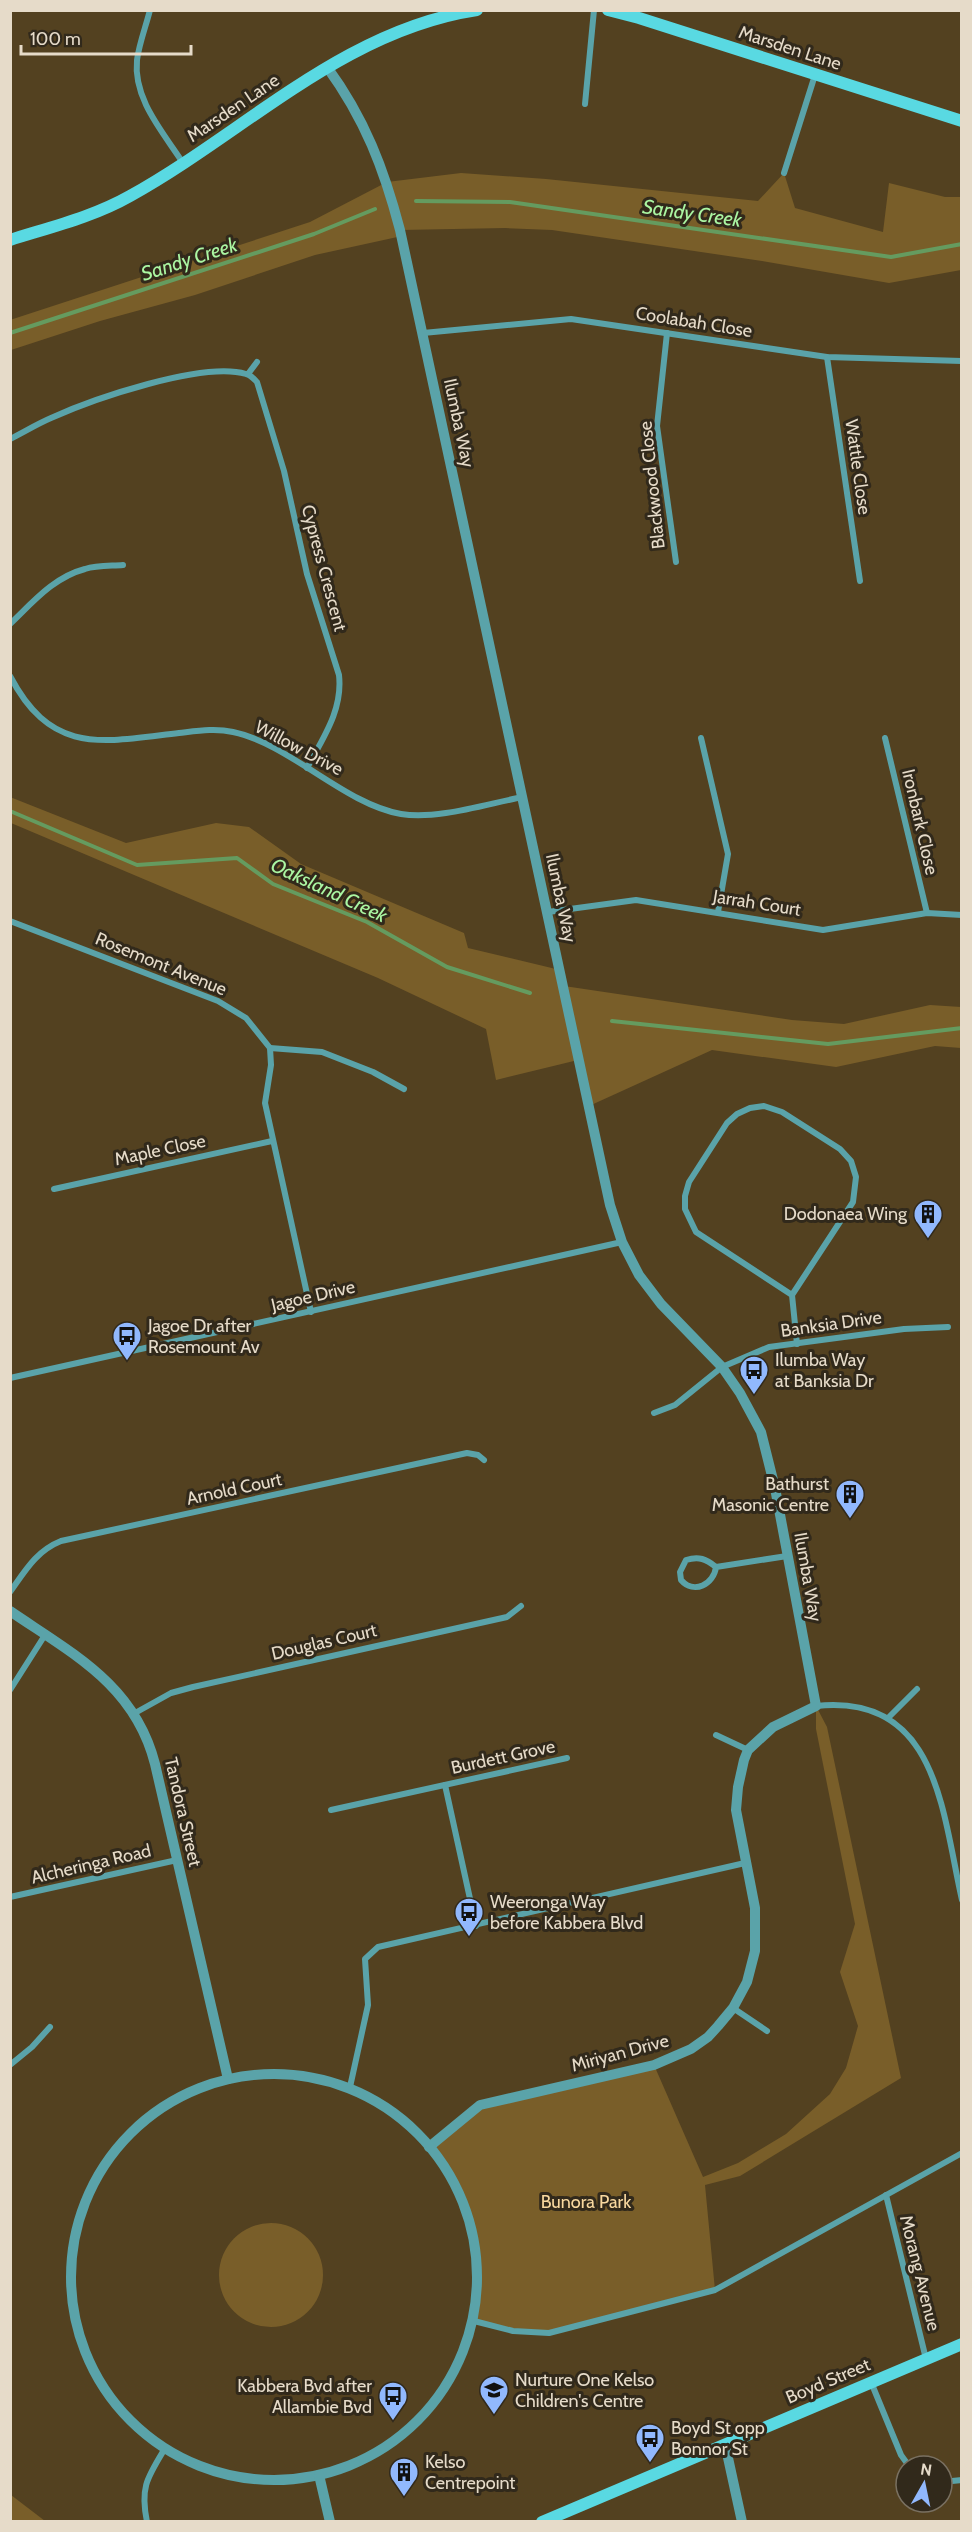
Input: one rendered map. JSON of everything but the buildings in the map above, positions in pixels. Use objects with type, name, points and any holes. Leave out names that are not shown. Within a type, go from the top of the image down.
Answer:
[{"type":"main road","name":"Marsden Lane","points":[[10,240],[88,216],[111,206],[183,163],[327,67],[380,39],[418,24],[477,10]]},
{"type":"main road","name":"Marsden Lane","points":[[608,10],[962,121]]},
{"type":"main road","name":"Boyd Street","points":[[542,2522],[962,2344]]},
{"type":"street","points":[[150,10],[137,59],[138,83],[146,106],[183,163]]},
{"type":"street","points":[[585,104],[594,10]]},
{"type":"street","name":"Ilumba Way","points":[[327,67],[356,110],[376,150],[387,182],[423,333],[610,1205],[622,1242],[639,1275],[652,1293],[722,1367],[740,1393],[761,1432],[775,1488],[816,1706]]},
{"type":"street","points":[[784,173],[815,75]]},
{"type":"street","name":"Coolabah Close","points":[[423,333],[571,319],[827,357],[962,361]]},
{"type":"street","name":"Blackwood Close","points":[[667,333],[657,426],[675,562]]},
{"type":"street","name":"Wattle Close","points":[[827,357],[860,581]]},
{"type":"street","points":[[10,439],[51,418],[132,388],[183,376],[217,372],[249,374],[257,362]]},
{"type":"street","name":"Cypress Crescent","points":[[249,374],[261,390],[307,574],[339,675],[341,691],[335,715],[307,768]]},
{"type":"street","points":[[10,624],[52,584],[69,575],[85,568],[123,565]]},
{"type":"street","name":"Willow Drive","points":[[10,676],[24,701],[37,716],[62,732],[77,738],[120,740],[219,730],[233,732],[260,741],[375,805],[402,814],[431,814],[522,797]]},
{"type":"street","points":[[701,738],[728,854],[718,912]]},
{"type":"street","name":"Ironbark Close","points":[[885,738],[927,913]]},
{"type":"street","name":"Jarrah Court","points":[[548,912],[636,900],[823,930],[927,913],[962,915]]},
{"type":"street","name":"Rosemont Avenue","points":[[10,921],[218,1001],[246,1018],[270,1048]]},
{"type":"street","points":[[311,1311],[266,1103],[271,1065],[270,1048],[322,1052],[373,1072],[404,1089]]},
{"type":"street","points":[[792,1295],[696,1232],[685,1209],[685,1196],[695,1172],[727,1123],[737,1114],[750,1108],[765,1106],[782,1112],[840,1149],[851,1161],[856,1177],[853,1202],[792,1295],[797,1344]]},
{"type":"street","name":"Maple Close","points":[[54,1189],[273,1141]]},
{"type":"street","name":"Jagoe Drive","points":[[10,1378],[622,1242]]},
{"type":"street","name":"Banksia Drive","points":[[654,1413],[675,1405],[722,1367],[769,1347],[904,1329],[948,1327]]},
{"type":"street","name":"Arnold Court","points":[[10,1592],[34,1558],[47,1547],[61,1541],[467,1453],[478,1455],[484,1460]]},
{"type":"street","points":[[716,1567],[709,1581],[701,1587],[692,1588],[681,1580],[680,1572],[686,1560],[695,1557],[702,1558],[716,1567],[787,1556]]},
{"type":"street","name":"Douglas Court","points":[[135,1713],[171,1693],[507,1617],[521,1606]]},
{"type":"street","name":"Tandora Street","points":[[10,1611],[99,1672],[135,1713],[150,1745],[228,2079]]},
{"type":"street","points":[[10,1690],[45,1635]]},
{"type":"street","points":[[888,1718],[916,1689]]},
{"type":"street","points":[[716,1735],[748,1750],[780,1723],[816,1706],[847,1704],[888,1718],[909,1736],[934,1776],[962,1900]]},
{"type":"street","name":"Miriyan Drive","points":[[429,2147],[480,2104],[654,2065],[671,2059],[708,2037],[733,2008],[747,1982],[755,1951],[755,1908],[736,1810],[738,1787],[748,1750]]},
{"type":"street","name":"Burdett Grove","points":[[331,1810],[567,1758]]},
{"type":"street","name":"Burdett Grove","points":[[445,1785],[476,1926]]},
{"type":"street","name":"Alcheringa Road","points":[[10,1897],[178,1860]]},
{"type":"street","points":[[350,2087],[367,2014],[368,1986],[364,1965],[367,1955],[378,1947],[745,1863]]},
{"type":"street","points":[[733,2008],[767,2031]]},
{"type":"street","points":[[10,2066],[50,2027]]},
{"type":"street","points":[[280,2074],[309,2077],[350,2087],[371,2097],[391,2110],[429,2147],[452,2177],[473,2232],[478,2259],[478,2291],[468,2344],[455,2372],[439,2397],[419,2420],[376,2453],[346,2467],[319,2475],[280,2480],[236,2477],[194,2464],[164,2450],[126,2418],[96,2377],[76,2322],[71,2292],[74,2243],[91,2189],[122,2142],[151,2115],[187,2093],[228,2079],[280,2074]]},
{"type":"street","points":[[474,2321],[520,2332],[549,2333],[715,2290],[962,2153]]},
{"type":"street","name":"Morang Avenue","points":[[886,2195],[926,2359]]},
{"type":"street","points":[[871,2382],[901,2454]]},
{"type":"street","points":[[725,2444],[742,2522]]},
{"type":"street","points":[[147,2522],[143,2499],[146,2481],[164,2450]]},
{"type":"street","points":[[319,2475],[330,2522]]},
{"type":"green space","points":[[461,173],[546,179],[758,201],[784,173],[795,208],[883,232],[889,183],[945,197],[961,197],[961,270],[889,283],[762,261],[552,230],[505,228],[401,230],[402,236],[315,255],[195,295],[100,321],[11,350],[10,320],[310,222],[387,182]]},
{"type":"green space","points":[[10,797],[126,843],[216,823],[249,827],[301,864],[464,933],[468,948],[560,970],[564,986],[792,1020],[844,1024],[930,1005],[961,1007],[961,1048],[935,1046],[836,1067],[712,1050],[589,1106],[578,1060],[496,1080],[486,1029],[378,978],[11,823]]},
{"type":"green space","name":"Bunora Park","points":[[816,1706],[827,1727],[901,2078],[740,2176],[705,2185],[715,2290],[538,2334],[474,2321],[477,2265],[472,2229],[452,2177],[429,2147],[471,2111],[654,2065],[703,2177],[738,2163],[786,2134],[830,2094],[846,2068],[858,2026],[840,1972],[855,1924],[816,1729]]},
{"type":"green space","points":[[271,2223],[291,2227],[300,2232],[314,2246],[319,2255],[323,2275],[319,2295],[314,2304],[300,2318],[291,2323],[271,2327],[251,2323],[242,2318],[228,2304],[223,2295],[219,2275],[223,2255],[228,2246],[242,2232],[251,2227]]},
{"type":"green space","points":[[11,2495],[45,2521],[11,2521]]},
{"type":"waterway","name":"Sandy Creek","points":[[416,201],[510,202],[891,257],[962,244]]},
{"type":"waterway","name":"Sandy Creek","points":[[10,333],[314,234],[375,209]]},
{"type":"waterway","name":"Oaksland Creek","points":[[10,811],[137,865],[237,858],[273,884],[367,922],[447,967],[530,993]]},
{"type":"waterway","name":"Oaksland Creek","points":[[612,1021],[828,1044],[962,1028]]},
{"type":"place","name":"Dodonaea Wing","points":[[928,1240]]},
{"type":"place","name":"Jagoe Dr after Rosemount Av","points":[[127,1362]]},
{"type":"place","name":"Ilumba Way at Banksia Dr","points":[[754,1396]]},
{"type":"place","name":"Bathurst Masonic Centre","points":[[850,1520]]},
{"type":"place","name":"Weeronga Way before Kabbera Blvd","points":[[469,1938]]},
{"type":"place","name":"Nurture One Kelso Children's Centre","points":[[494,2416]]},
{"type":"place","name":"Kabbera Bvd after Allambie Bvd","points":[[393,2422]]},
{"type":"place","name":"Boyd St opp Bonnor St","points":[[650,2464]]},
{"type":"place","name":"Kelso Centrepoint","points":[[404,2498]]}]
